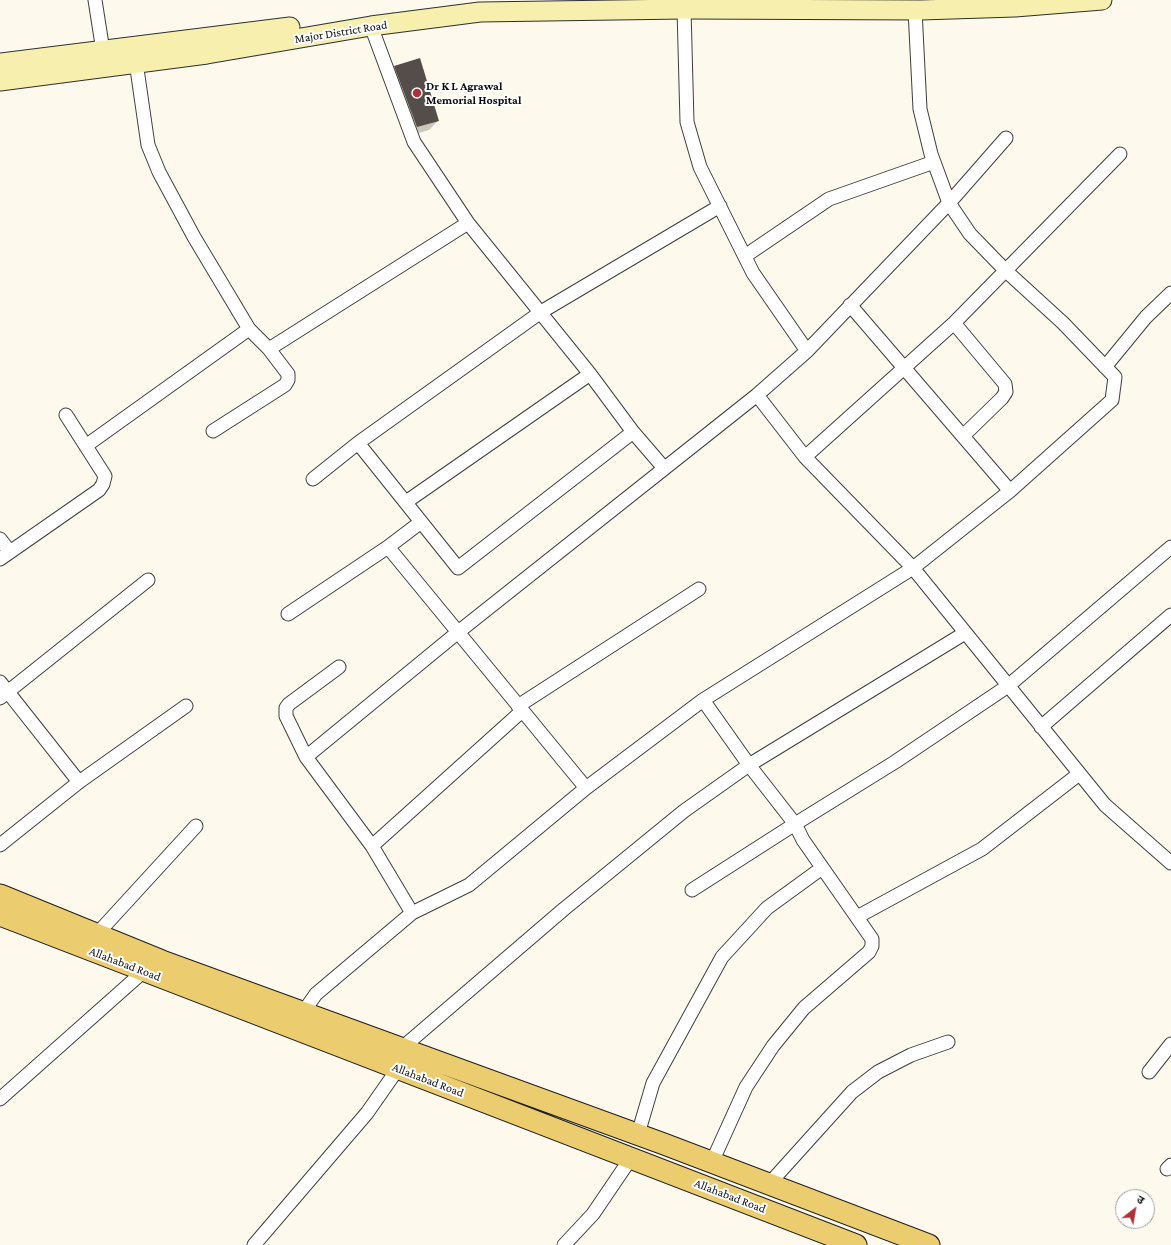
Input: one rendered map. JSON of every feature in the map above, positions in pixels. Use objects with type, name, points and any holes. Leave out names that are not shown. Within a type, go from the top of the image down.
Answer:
[{"type":"main road","points":[[0,895],[162,961],[298,1020]]},
{"type":"main road","name":"Allahabad Road","points":[[0,915],[144,971],[298,1020],[404,1056],[631,1158],[856,1245]]},
{"type":"main road","points":[[404,1056],[638,1134],[929,1245]]},
{"type":"street","points":[[95,0],[103,50]]},
{"type":"street","points":[[0,63],[464,6],[657,0]]},
{"type":"street","name":"Major District Road","points":[[0,82],[136,62],[207,54],[371,26],[480,12],[919,6],[1015,7],[1102,0]]},
{"type":"street","points":[[298,1020],[316,994],[412,913],[469,884],[586,788],[703,700],[913,568],[1010,491],[1112,400],[1115,377],[1063,323],[1004,270],[970,234],[949,202],[934,162],[920,108],[919,6]]},
{"type":"street","points":[[684,9],[687,122],[700,166],[753,273],[807,351]]},
{"type":"street","points":[[371,26],[414,142],[468,223],[590,374],[633,432],[664,468]]},
{"type":"street","points":[[136,62],[148,145],[159,172],[194,237],[249,329],[269,349],[288,374],[288,380],[285,385],[213,431]]},
{"type":"street","points":[[306,757],[457,633],[756,395],[807,351],[949,202],[1006,138]]},
{"type":"street","points":[[805,457],[954,323],[1004,270],[1120,154]]},
{"type":"street","points":[[745,256],[829,199],[934,162]]},
{"type":"street","points":[[313,479],[358,443],[541,312],[720,206]]},
{"type":"street","points":[[269,349],[468,223]]},
{"type":"street","points":[[1105,367],[1146,317],[1171,293]]},
{"type":"street","points":[[850,305],[1010,491]]},
{"type":"street","points":[[954,323],[1005,384],[1006,392],[1002,398],[963,436]]},
{"type":"street","points":[[87,445],[249,329]]},
{"type":"street","points":[[406,502],[590,374]]},
{"type":"street","points":[[756,395],[805,457],[913,568],[1105,805],[1171,863]]},
{"type":"street","points":[[0,539],[5,555],[98,490],[103,484],[105,476],[87,445],[66,415]]},
{"type":"street","points":[[358,443],[458,568],[633,432]]},
{"type":"street","points":[[288,614],[388,547],[421,522]]},
{"type":"street","points":[[388,547],[457,633],[586,788]]},
{"type":"street","points":[[692,890],[895,762],[1008,686],[1171,547]]},
{"type":"street","points":[[79,782],[3,690],[148,580]]},
{"type":"street","points":[[372,846],[520,709],[699,589]]},
{"type":"street","points":[[1041,727],[1171,615]]},
{"type":"street","points":[[254,1245],[366,1113],[404,1056],[564,909],[684,811],[749,765],[965,633]]},
{"type":"street","points":[[339,667],[286,708],[286,716],[306,757],[372,846],[412,913]]},
{"type":"street","points":[[703,700],[749,765],[795,824],[803,840],[872,939],[872,946],[869,952],[804,1008],[772,1046],[746,1087],[712,1162]]},
{"type":"street","points":[[0,845],[79,782],[186,706]]},
{"type":"street","points":[[857,917],[982,849],[1079,774]]},
{"type":"street","points":[[97,934],[196,826]]},
{"type":"street","points":[[638,1134],[653,1083],[722,957],[767,908],[822,868]]},
{"type":"street","points":[[0,1099],[144,971]]},
{"type":"street","points":[[769,1184],[852,1092],[878,1072],[911,1055],[948,1042]]},
{"type":"street","points":[[1149,1072],[1171,1044]]},
{"type":"street","points":[[564,1245],[593,1214],[631,1158]]},
{"type":"building","points":[[420,58],[439,121],[417,127],[394,66]]},
{"type":"place","name":"Dr K L Agrawal Memorial Hospital","points":[[417,93]]}]
